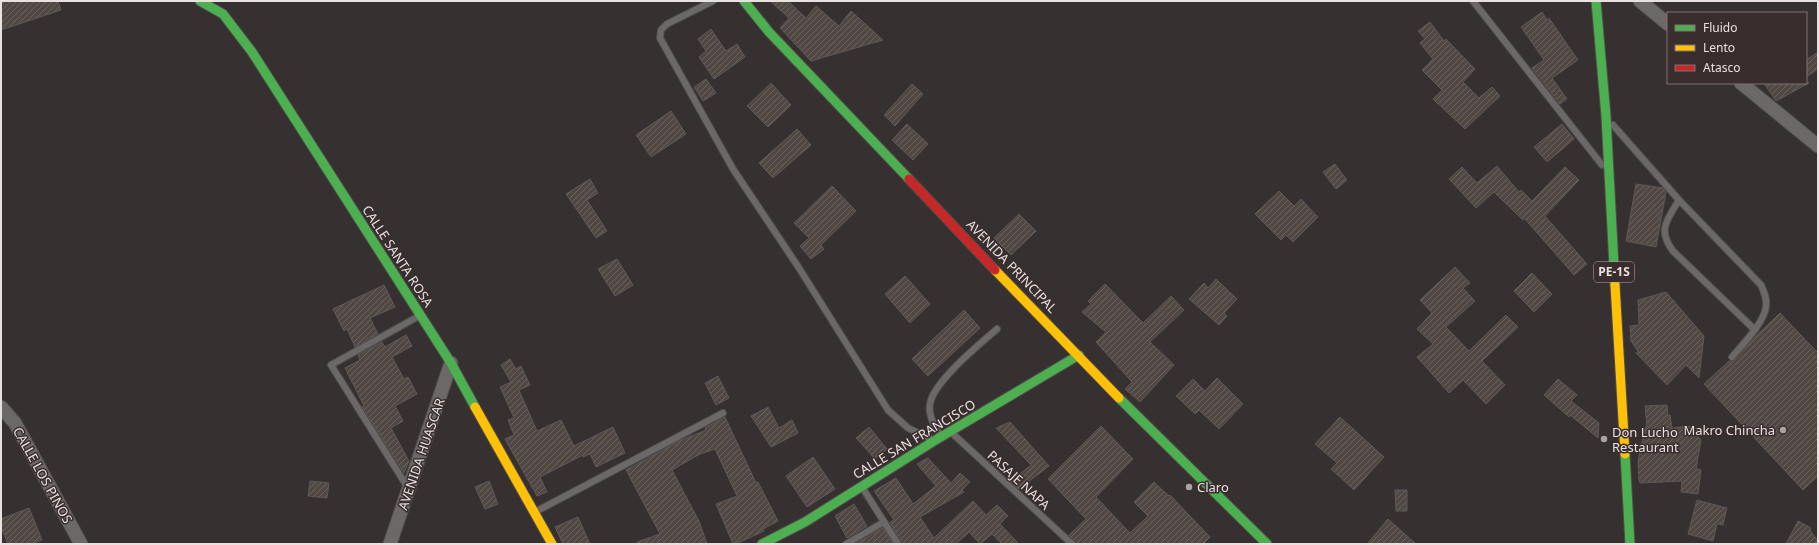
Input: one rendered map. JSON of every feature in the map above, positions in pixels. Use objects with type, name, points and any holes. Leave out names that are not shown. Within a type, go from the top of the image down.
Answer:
[{"type":"main road","name":"CALLE SANTA ROSA","points":[[200,1],[223,14],[252,52],[451,363],[552,544]]},
{"type":"main road","name":"AVENIDA PRINCIPAL","points":[[744,1],[769,32],[1079,355],[1197,477],[1267,544]]},
{"type":"main road","name":"PE-1S","points":[[1596,1],[1606,116],[1630,544]]},
{"type":"main road","name":"CALLE SAN FRANCISCO","points":[[762,544],[805,522],[938,439],[1079,355]]},
{"type":"street","points":[[1640,1],[1667,23]]},
{"type":"street","points":[[1742,84],[1818,146]]},
{"type":"street","name":"AVENIDA HUASCAR","points":[[390,544],[451,363]]},
{"type":"street","name":"CALLE LOS PINOS","points":[[1,407],[15,423],[81,544]]},
{"type":"lane","points":[[712,1],[668,24],[661,30],[660,38],[733,169],[799,268],[888,410],[908,428],[938,439]]},
{"type":"lane","points":[[1473,1],[1608,173]]},
{"type":"lane","points":[[1606,116],[1679,200],[1761,285],[1766,295],[1766,307],[1755,330],[1732,357]]},
{"type":"lane","points":[[1679,200],[1666,223],[1664,231],[1666,242],[1755,330]]},
{"type":"lane","points":[[408,488],[331,365],[421,315]]},
{"type":"lane","points":[[938,439],[936,428],[931,416],[930,404],[932,394],[940,383],[997,328]]},
{"type":"lane","points":[[534,512],[723,412]]},
{"type":"lane","name":"PASAJE NAPA","points":[[950,432],[1072,544]]},
{"type":"lane","points":[[862,486],[898,544]]},
{"type":"lane","points":[[846,544],[884,522]]},
{"type":"building","points":[[1,1],[58,1],[61,10],[1,30]]},
{"type":"building","points":[[770,1],[788,1],[806,18],[816,6],[839,26],[851,11],[883,40],[811,61],[780,28],[789,18]]},
{"type":"building","points":[[1542,12],[1547,20],[1549,18],[1578,60],[1552,78],[1567,99],[1560,104],[1532,68],[1544,60],[1521,27]]},
{"type":"building","points":[[1430,22],[1444,41],[1446,39],[1475,69],[1463,82],[1479,98],[1492,87],[1500,96],[1465,129],[1433,99],[1442,90],[1422,70],[1433,59],[1420,43],[1425,39],[1418,31]]},
{"type":"building","points":[[711,29],[726,51],[737,44],[745,57],[714,79],[699,57],[706,51],[698,39]]},
{"type":"building","points":[[1818,52],[1818,69],[1807,76],[1807,59]]},
{"type":"building","points":[[706,79],[716,93],[703,101],[694,87]]},
{"type":"building","points":[[771,83],[791,105],[768,127],[747,106]]},
{"type":"building","points":[[1809,83],[1776,101],[1765,84]]},
{"type":"building","points":[[912,84],[923,94],[895,126],[884,115]]},
{"type":"building","points":[[671,111],[686,134],[651,157],[636,135]]},
{"type":"building","points":[[907,124],[928,144],[913,160],[892,140]]},
{"type":"building","points":[[1562,124],[1574,139],[1547,162],[1534,147]]},
{"type":"building","points":[[797,129],[811,145],[773,178],[759,163]]},
{"type":"building","points":[[1335,164],[1347,180],[1336,189],[1323,172]]},
{"type":"building","points":[[1497,166],[1519,192],[1521,190],[1532,201],[1565,167],[1579,180],[1545,216],[1587,264],[1574,275],[1524,218],[1523,220],[1494,192],[1476,208],[1449,179],[1462,167],[1477,183]]},
{"type":"building","points":[[590,179],[598,193],[587,200],[607,231],[596,238],[566,194]]},
{"type":"building","points":[[1636,184],[1663,188],[1666,192],[1656,247],[1626,241]]},
{"type":"building","points":[[832,186],[856,211],[821,245],[824,249],[811,259],[800,246],[809,238],[794,223]]},
{"type":"building","points":[[1279,191],[1294,206],[1301,199],[1318,217],[1293,242],[1286,235],[1281,240],[1255,214]]},
{"type":"building","points":[[1019,214],[1036,231],[1011,255],[994,238]]},
{"type":"building","points":[[617,259],[633,285],[615,296],[598,269]]},
{"type":"building","points":[[1455,267],[1470,283],[1463,288],[1475,301],[1446,327],[1469,351],[1506,315],[1518,327],[1482,361],[1505,385],[1486,404],[1463,380],[1449,393],[1417,357],[1433,344],[1417,329],[1432,313],[1420,300]]},
{"type":"building","points":[[1532,273],[1552,294],[1534,312],[1514,291]]},
{"type":"building","points":[[905,276],[930,304],[910,323],[885,294]]},
{"type":"building","points":[[1216,279],[1237,299],[1224,313],[1227,316],[1219,325],[1189,299],[1204,283],[1208,288]]},
{"type":"building","points":[[1105,284],[1143,323],[1171,296],[1184,310],[1150,342],[1174,365],[1140,402],[1125,389],[1132,382],[1096,342],[1106,332],[1082,312],[1091,304],[1088,301]]},
{"type":"building","points":[[384,285],[395,307],[370,318],[378,334],[355,347],[347,329],[344,331],[333,309]]},
{"type":"building","points":[[1666,292],[1704,336],[1699,378],[1686,365],[1667,385],[1636,353],[1638,351],[1631,341],[1630,326],[1639,325],[1638,300]]},
{"type":"building","points":[[964,310],[980,328],[928,376],[912,359]]},
{"type":"building","name":"Makro Chincha","points":[[1780,313],[1818,353],[1818,476],[1803,490],[1704,384],[1729,361],[1735,360],[1756,336]]},
{"type":"building","points":[[406,335],[412,346],[392,357],[404,379],[408,377],[417,394],[395,406],[403,421],[391,428],[409,461],[404,473],[362,407],[364,406],[345,368],[360,360],[358,355],[382,342],[385,347]]},
{"type":"building","points":[[510,359],[516,369],[521,366],[530,385],[519,390],[537,431],[561,420],[574,446],[613,427],[625,453],[596,467],[590,454],[583,457],[583,455],[540,477],[547,492],[537,496],[505,439],[514,435],[508,420],[514,418],[500,387],[511,382],[501,365]]},
{"type":"building","points":[[718,376],[729,398],[716,405],[705,383]]},
{"type":"building","points":[[1217,378],[1243,404],[1219,429],[1199,410],[1195,414],[1176,396],[1193,379],[1205,391]]},
{"type":"building","points":[[1558,379],[1577,395],[1571,401],[1599,423],[1598,438],[1570,415],[1569,417],[1544,395]]},
{"type":"building","points":[[1667,405],[1668,416],[1670,415],[1672,428],[1689,426],[1701,440],[1696,469],[1701,470],[1698,494],[1681,492],[1682,481],[1640,483],[1638,462],[1645,427],[1647,427],[1645,406]]},
{"type":"building","points":[[768,407],[779,428],[792,420],[798,433],[771,447],[751,416]]},
{"type":"building","points":[[725,417],[756,483],[758,482],[778,521],[763,529],[764,531],[733,544],[716,504],[737,496],[715,449],[700,454],[672,470],[699,521],[707,544],[637,544],[637,542],[660,534],[626,470],[679,441],[706,430],[705,428]]},
{"type":"building","points":[[1340,417],[1384,457],[1354,490],[1331,469],[1337,463],[1315,444]]},
{"type":"building","points":[[1010,422],[1049,466],[1019,489],[1011,481],[1031,465],[996,428]]},
{"type":"building","points":[[1101,426],[1133,459],[1096,497],[1130,533],[1148,516],[1134,502],[1154,482],[1169,496],[1170,495],[1210,537],[1203,544],[1076,544],[1069,535],[1086,519],[1048,479]]},
{"type":"building","points":[[869,427],[887,449],[875,459],[856,438]]},
{"type":"building","points":[[813,457],[835,489],[807,507],[786,476]]},
{"type":"building","points":[[928,458],[951,483],[960,473],[970,482],[962,490],[964,492],[920,517],[934,538],[973,501],[986,515],[997,505],[1008,516],[1000,524],[1019,544],[1002,544],[992,534],[980,544],[969,532],[956,544],[902,544],[890,522],[894,520],[874,491],[896,478],[913,504],[936,486],[917,464]]},
{"type":"building","points":[[310,481],[329,483],[327,498],[308,496]]},
{"type":"building","points":[[489,481],[498,504],[485,509],[475,487]]},
{"type":"building","points":[[1395,490],[1407,490],[1407,511],[1396,511]]},
{"type":"building","points":[[1697,500],[1727,508],[1723,525],[1717,524],[1713,541],[1688,534]]},
{"type":"building","points":[[854,504],[867,526],[847,538],[835,516]]},
{"type":"building","points":[[29,508],[42,540],[31,544],[8,544],[1,527],[1,519]]},
{"type":"building","points":[[578,517],[590,544],[563,544],[555,527]]},
{"type":"building","points":[[1388,519],[1416,544],[1367,544]]},
{"type":"building","points":[[1798,521],[1811,528],[1810,530],[1818,541],[1818,544],[1786,544]]},
{"type":"building","points":[[883,528],[893,544],[855,544]]},
{"type":"traffic: fast","points":[[200,1],[223,14],[252,52],[451,363],[475,407]]},
{"type":"traffic: fast","points":[[744,1],[769,32],[909,179]]},
{"type":"traffic: fast","points":[[1596,1],[1606,116],[1615,285]]},
{"type":"traffic: fast","points":[[762,544],[805,522],[934,441],[1079,355]]},
{"type":"traffic: fast","points":[[1119,398],[1267,544]]},
{"type":"traffic: fast","points":[[1625,454],[1630,544]]},
{"type":"traffic: slow","points":[[995,270],[1119,398]]},
{"type":"traffic: slow","points":[[1615,285],[1625,454]]},
{"type":"traffic: slow","points":[[475,407],[552,544]]},
{"type":"traffic: jam","points":[[909,179],[995,270]]},
{"type":"place","name":"Makro Chincha","points":[[1783,430]]},
{"type":"place","name":"Don Lucho Restaurant","points":[[1604,439]]},
{"type":"place","name":"Claro","points":[[1189,487]]}]
